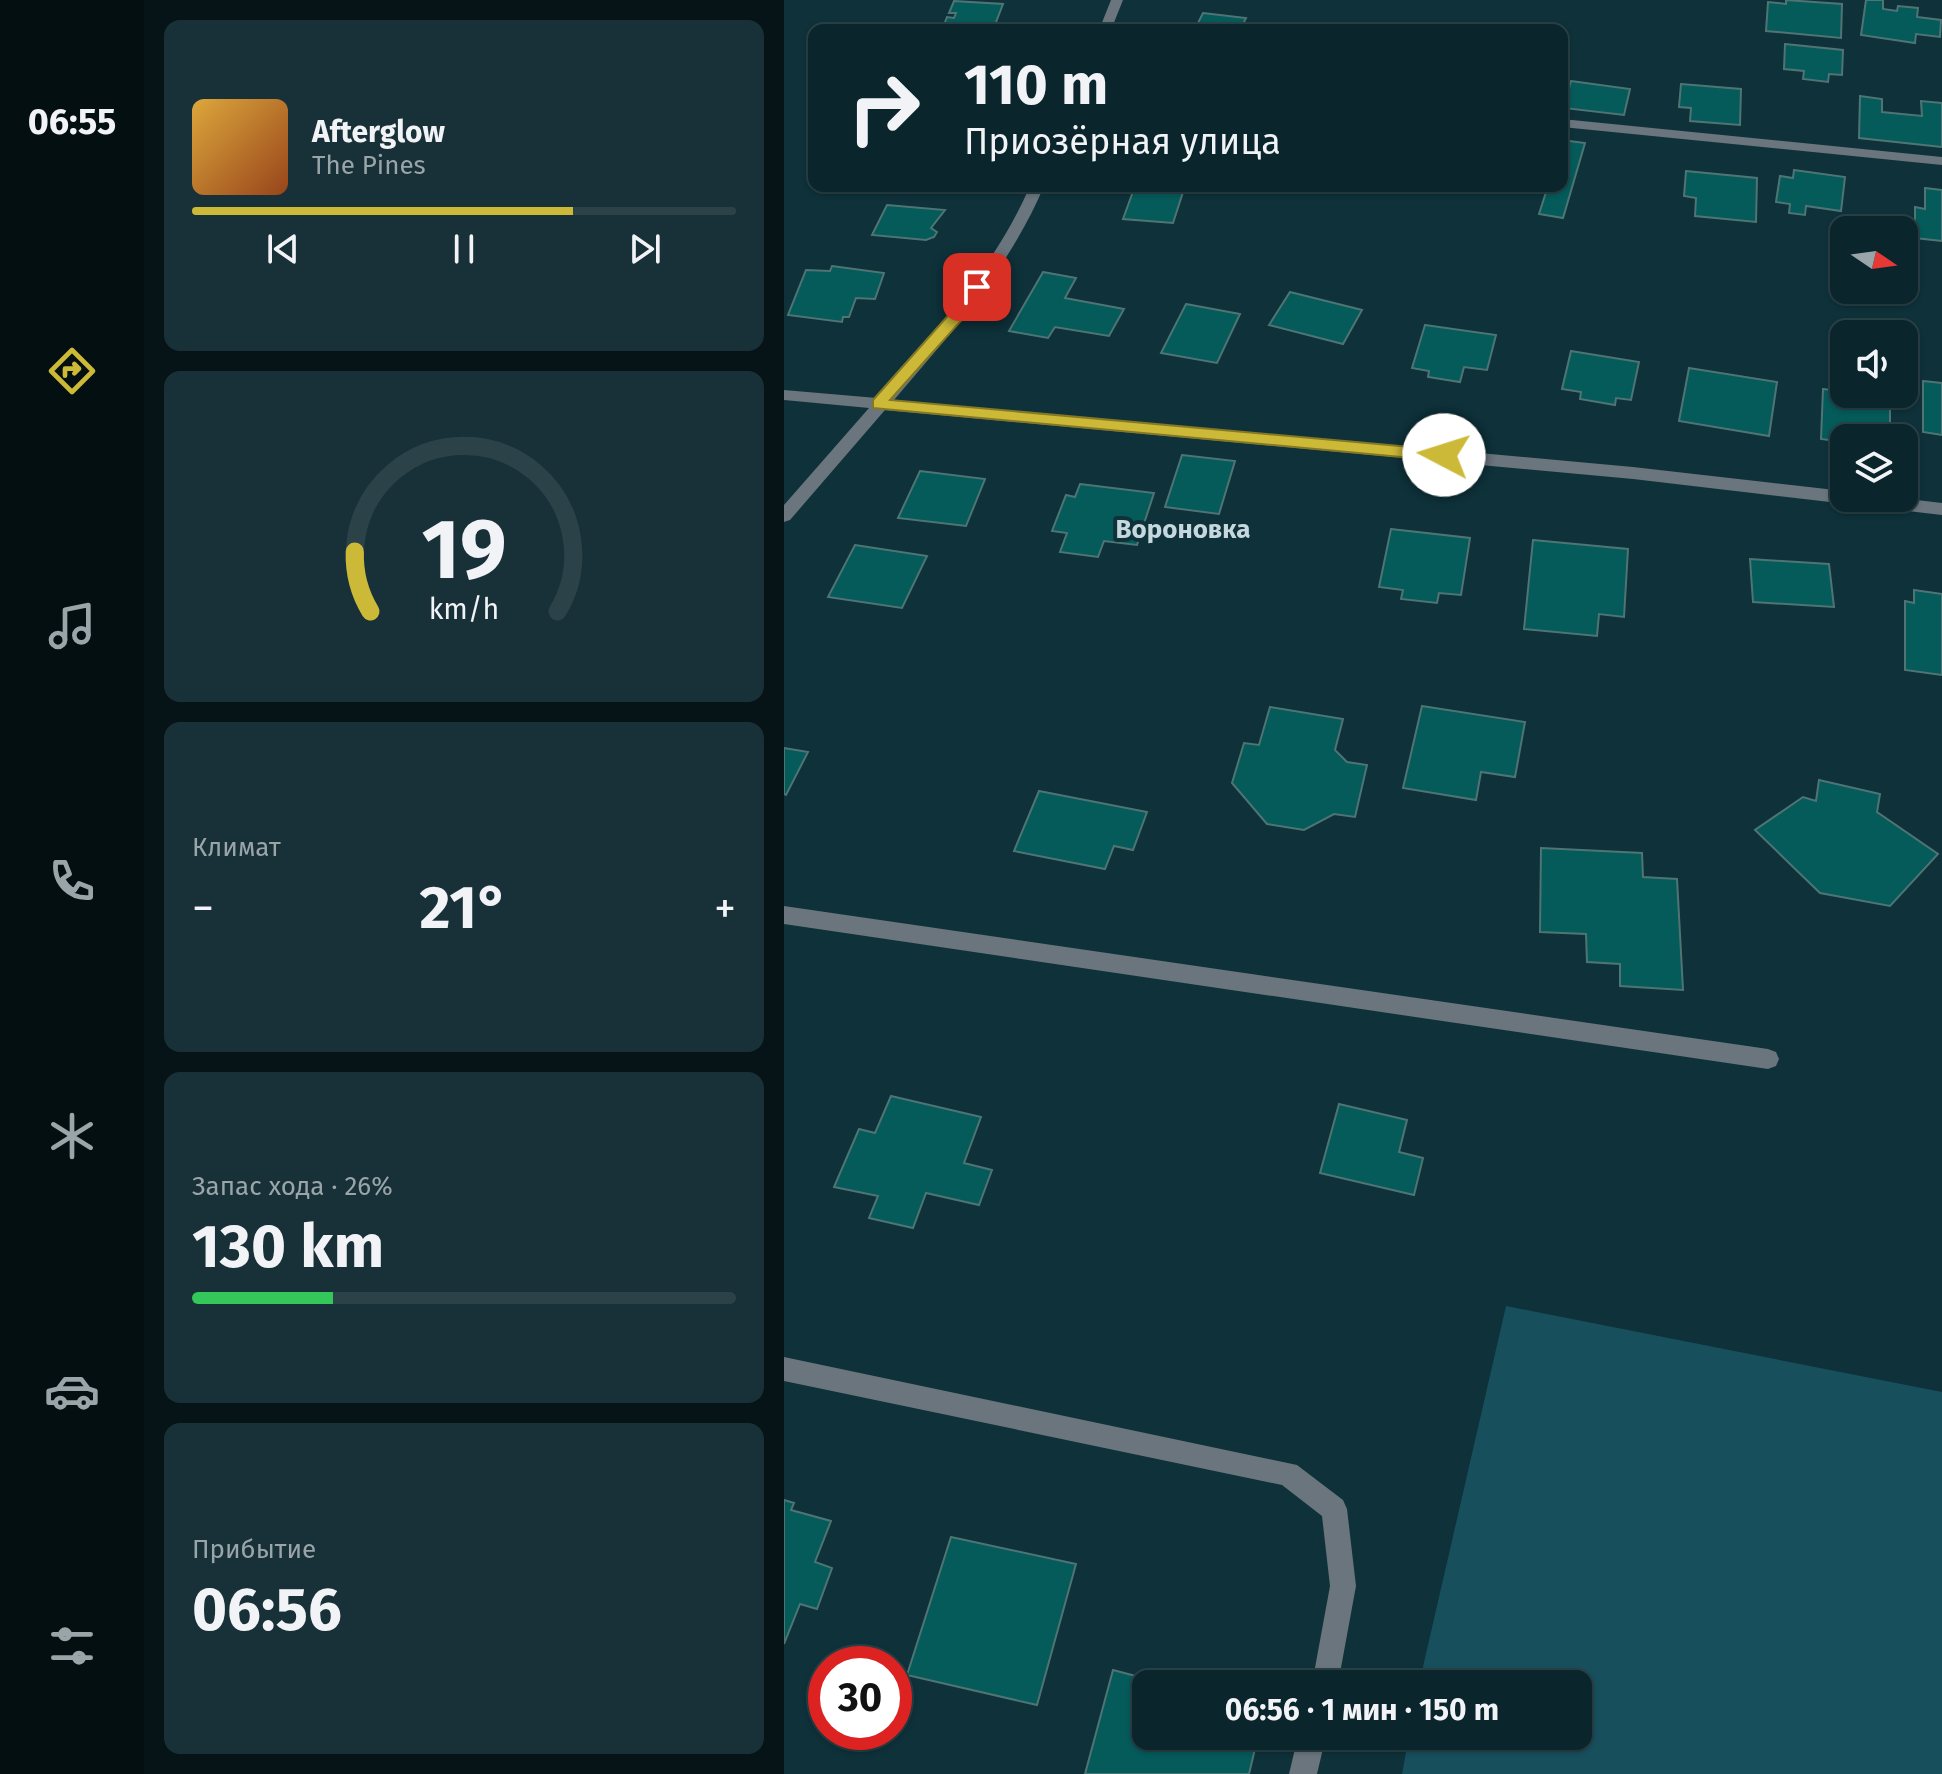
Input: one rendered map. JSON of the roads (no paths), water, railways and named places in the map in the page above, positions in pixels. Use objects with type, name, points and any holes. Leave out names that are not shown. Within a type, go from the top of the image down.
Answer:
[{"type":"street","points":[[1107,24],[1117,0]]},
{"type":"street","points":[[1568,124],[1942,161]]},
{"type":"street","points":[[784,516],[963,310],[1022,221],[1034,192]]},
{"type":"street","points":[[784,395],[1633,473],[1830,496]]},
{"type":"street","points":[[1918,506],[1942,509]]},
{"type":"street","points":[[784,915],[1768,1059]]},
{"type":"street","points":[[784,1369],[1288,1474],[1334,1509],[1343,1586],[1328,1670]]},
{"type":"street","points":[[1303,1774],[1309,1750]]},
{"type":"district","name":"Вороновка","points":[[1183,529]]}]
